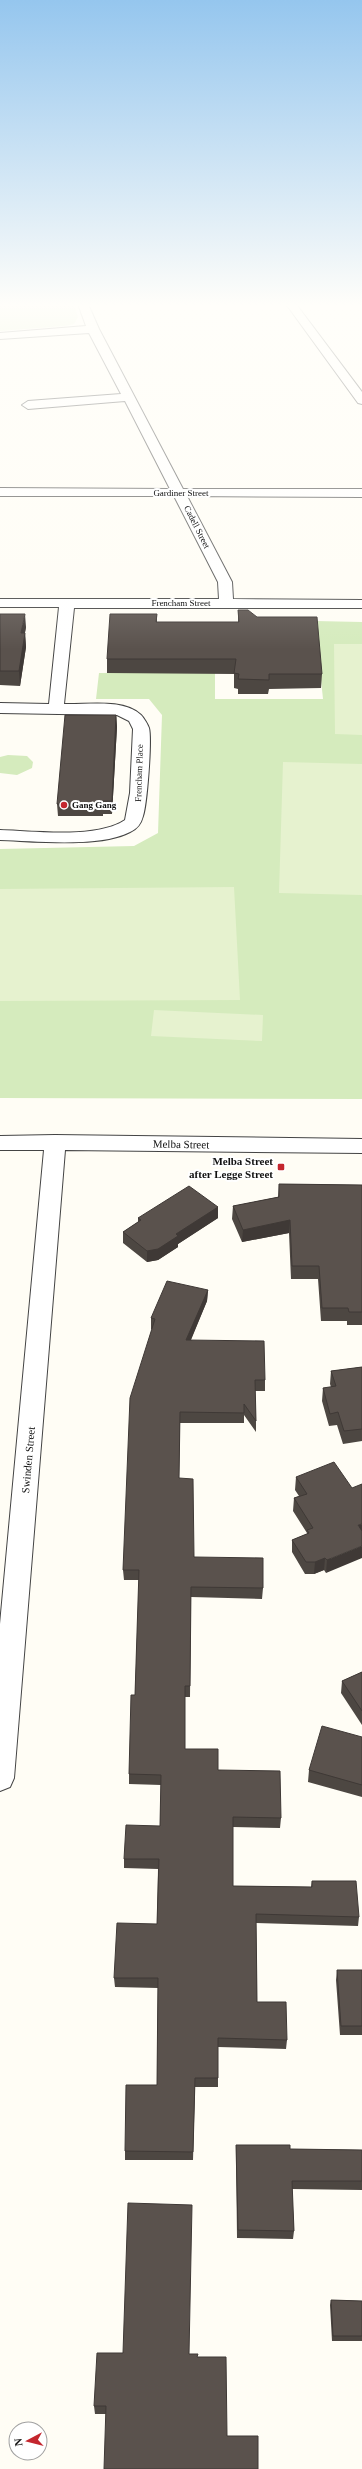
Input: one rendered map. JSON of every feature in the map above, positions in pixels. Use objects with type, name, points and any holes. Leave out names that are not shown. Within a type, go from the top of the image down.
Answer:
[{"type":"street","name":"Cadell Street","points":[[140,419],[225,582],[226,603]]},
{"type":"street","name":"Gardiner Street","points":[[0,492],[362,493]]},
{"type":"street","name":"Frencham Street","points":[[0,603],[362,604]]},
{"type":"street","points":[[56,709],[67,603]]},
{"type":"street","name":"Frencham Place","points":[[0,708],[120,710],[135,718],[141,729],[137,808],[132,823],[121,831],[105,834],[0,835]]},
{"type":"street","name":"Melba Street","points":[[0,1142],[362,1146]]},
{"type":"street","name":"Swinden Street","points":[[0,1778],[55,1142]]},
{"type":"green space","points":[[315,621],[362,622],[362,1099],[0,1098],[0,849],[134,846],[158,833],[162,715],[149,699],[96,699],[99,673],[215,673],[215,699],[323,699]]},
{"type":"green space","points":[[334,644],[362,644],[362,735],[335,734]]},
{"type":"green space","points":[[8,755],[27,756],[33,762],[32,768],[17,775],[0,773],[0,757]]},
{"type":"green space","points":[[283,762],[362,764],[362,895],[279,893]]},
{"type":"green space","points":[[234,887],[240,1000],[0,1001],[0,889]]},
{"type":"green space","points":[[154,1010],[263,1015],[262,1041],[151,1036]]},
{"type":"building","points":[[238,610],[248,610],[257,617],[317,617],[322,674],[269,674],[269,680],[238,679],[239,674],[234,673],[236,659],[107,659],[110,614],[157,614],[156,622],[239,622]]},
{"type":"building","points":[[0,614],[25,614],[21,633],[25,633],[19,671],[0,671]]},
{"type":"building","points":[[65,715],[116,715],[112,801],[103,801],[102,804],[57,804]]},
{"type":"building","points":[[279,1184],[362,1185],[362,1312],[349,1312],[348,1308],[322,1308],[319,1266],[292,1266],[290,1220],[243,1230],[233,1206],[279,1197]]},
{"type":"building","points":[[189,1186],[218,1207],[176,1234],[178,1236],[158,1249],[147,1251],[123,1232],[141,1220],[138,1218]]},
{"type":"building","points":[[167,1281],[208,1290],[186,1340],[264,1341],[265,1380],[255,1380],[256,1421],[244,1404],[244,1413],[180,1412],[179,1478],[193,1479],[194,1557],[263,1558],[263,1588],[191,1587],[190,1686],[185,1686],[185,1749],[218,1749],[218,1770],[280,1771],[281,1818],[233,1817],[233,1886],[312,1887],[312,1881],[356,1881],[359,1917],[256,1914],[257,2002],[286,2002],[287,2040],[218,2038],[218,2078],[195,2078],[193,2152],[125,2151],[126,2085],[157,2085],[158,1978],[114,1978],[117,1923],[157,1924],[159,1859],[124,1859],[126,1825],[160,1826],[161,1775],[129,1774],[131,1695],[135,1695],[139,1570],[123,1570],[130,1398],[155,1319],[151,1318]]},
{"type":"building","points":[[362,1367],[362,1429],[344,1431],[338,1412],[330,1414],[323,1388],[336,1386],[331,1371]]},
{"type":"building","points":[[334,1462],[352,1488],[362,1484],[362,1524],[358,1525],[362,1531],[362,1546],[327,1560],[325,1558],[315,1562],[306,1562],[292,1540],[309,1533],[307,1530],[313,1528],[294,1498],[307,1494],[296,1477]]},
{"type":"building","points":[[362,1672],[362,1711],[342,1681]]},
{"type":"building","points":[[322,1726],[362,1737],[362,1785],[309,1770]]},
{"type":"building","points":[[337,1970],[362,1970],[362,2026],[341,2026]]},
{"type":"building","points":[[236,2145],[290,2145],[290,2149],[362,2150],[362,2181],[292,2181],[294,2231],[238,2230]]},
{"type":"building","points":[[128,2203],[192,2205],[189,2354],[198,2354],[197,2357],[226,2357],[227,2436],[258,2436],[258,2469],[104,2469],[106,2406],[94,2406],[97,2353],[123,2353]]},
{"type":"building","points":[[331,2300],[362,2301],[362,2336],[333,2336]]},
{"type":"place","name":"Gang Gang","points":[[64,805]]},
{"type":"place","name":"Melba Street after Legge Street","points":[[281,1167]]}]
